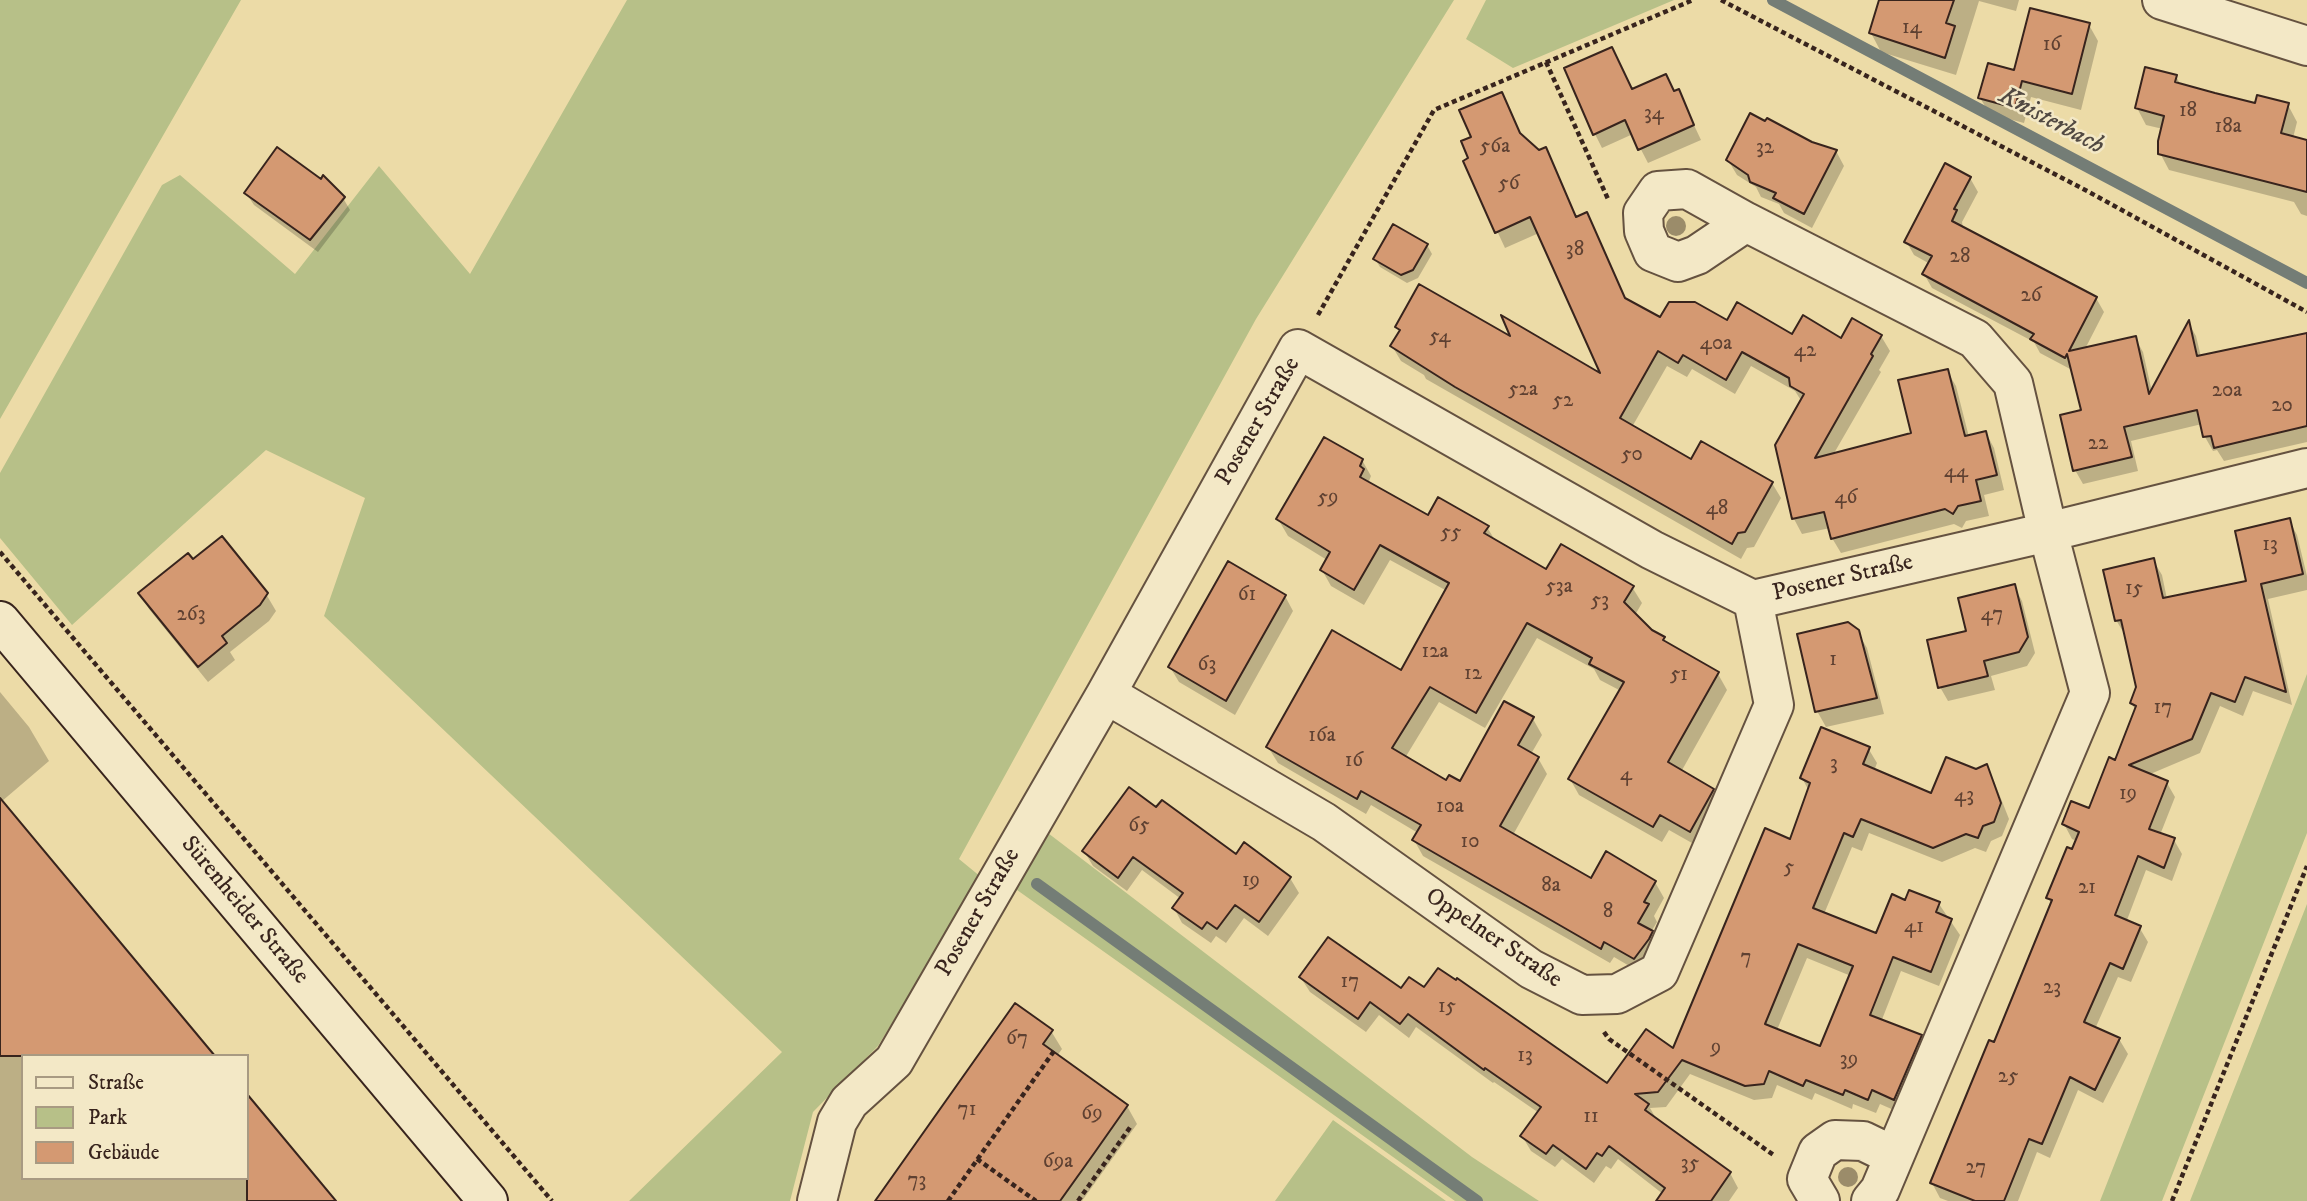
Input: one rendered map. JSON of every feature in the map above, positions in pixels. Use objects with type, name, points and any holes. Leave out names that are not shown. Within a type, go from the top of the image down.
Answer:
[{"type":"street","points":[[2162,0],[2307,46]]},
{"type":"street","points":[[1746,222],[1698,255],[1678,262],[1653,252],[1644,231],[1643,213],[1658,191],[1687,189],[1975,339],[2013,383],[2090,693],[1880,1190],[1871,1201]]},
{"type":"street","name":"Posener Straße","points":[[817,1201],[837,1122],[849,1102],[894,1061],[1105,694],[1298,349],[1653,550],[1753,600],[2048,532],[2307,468]]},
{"type":"street","name":"Oppelner Straße","points":[[1105,694],[1324,822],[1531,970],[1582,995],[1617,993],[1659,972],[1774,705],[1753,600]]},
{"type":"street","name":"Sürenheider Straße","points":[[0,621],[488,1201]]},
{"type":"street","points":[[1814,1190],[1818,1152],[1835,1140],[1863,1141],[1894,1156]]},
{"type":"path","points":[[1298,349],[1434,110],[1693,0]]},
{"type":"path","points":[[1721,0],[2089,192],[2307,312]]},
{"type":"path","points":[[1546,62],[1620,225],[1644,231]]},
{"type":"path","points":[[0,552],[552,1201]]},
{"type":"path","points":[[2172,1201],[2307,866]]},
{"type":"path","points":[[1582,995],[1609,1039],[1814,1190]]},
{"type":"path","points":[[948,1201],[1054,1051]]},
{"type":"path","points":[[1078,1201],[1131,1126]]},
{"type":"path","points":[[977,1159],[1036,1201]]},
{"type":"green space","points":[[0,0],[241,0],[0,419]]},
{"type":"green space","points":[[627,0],[1454,0],[1256,319],[959,859],[981,877],[878,1046],[813,1112],[790,1201],[629,1201],[782,1052],[324,616],[365,498],[266,450],[72,625],[0,538],[0,473],[162,185],[180,175],[295,274],[379,166],[470,274]]},
{"type":"green space","points":[[1486,0],[1674,0],[1513,68],[1466,39]]},
{"type":"green space","points":[[2307,674],[2307,833],[2162,1201],[2100,1201]]},
{"type":"green space","points":[[1044,830],[1472,1157],[1539,1201],[1455,1201],[1010,885]]},
{"type":"green space","points":[[2307,904],[2307,1201],[2190,1201]]},
{"type":"green space","points":[[1333,1120],[1446,1201],[1275,1201]]},
{"type":"building","points":[[1879,0],[1954,0],[1946,23],[1955,26],[1945,58],[1869,33]]},
{"type":"building","points":[[2030,8],[2090,23],[2072,94],[2022,81],[2015,108],[1978,98],[1988,63],[2014,70]]},
{"type":"building","points":[[1612,47],[1632,89],[1666,74],[1674,91],[1679,89],[1694,125],[1638,150],[1625,120],[1593,135],[1564,68]]},
{"type":"building","points":[[2145,67],[2177,75],[2175,82],[2255,103],[2257,95],[2289,103],[2281,133],[2307,140],[2307,192],[2158,154],[2164,116],[2135,108]]},
{"type":"building","points":[[1502,92],[1520,133],[1539,150],[1546,147],[1576,217],[1587,212],[1625,298],[1660,317],[1669,302],[1695,302],[1727,320],[1737,302],[1792,334],[1803,315],[1841,338],[1852,318],[1882,335],[1871,354],[1873,356],[1815,458],[1911,433],[1898,380],[1948,369],[1965,436],[1986,431],[1997,475],[1976,480],[1981,501],[1958,506],[1953,514],[1945,509],[1831,539],[1824,512],[1792,519],[1775,445],[1804,394],[1790,386],[1789,378],[1742,352],[1726,380],[1683,355],[1678,363],[1658,351],[1620,418],[1691,459],[1701,441],[1773,482],[1745,532],[1738,533],[1732,544],[1455,387],[1390,346],[1400,330],[1395,327],[1419,284],[1510,336],[1501,315],[1600,373],[1530,217],[1495,233],[1463,161],[1468,158],[1461,141],[1471,137],[1459,110]]},
{"type":"building","points":[[1750,113],[1765,121],[1767,118],[1812,142],[1837,150],[1804,214],[1773,198],[1776,193],[1750,182],[1748,175],[1726,160]]},
{"type":"building","points":[[277,147],[321,179],[323,175],[345,197],[310,240],[244,193]]},
{"type":"building","points":[[1945,163],[1971,177],[1954,209],[1957,210],[1952,221],[2097,297],[2069,351],[2136,336],[2149,394],[2189,320],[2197,356],[2307,333],[2307,426],[2214,448],[2211,436],[2203,437],[2197,410],[2124,427],[2132,457],[2073,471],[2060,415],[2081,410],[2067,354],[2065,358],[2030,339],[2034,334],[1922,274],[1932,256],[1904,242]]},
{"type":"building","points":[[1393,224],[1428,244],[1413,270],[1401,275],[1373,259]]},
{"type":"building","points":[[1324,437],[1363,459],[1360,466],[1364,469],[1360,477],[1428,515],[1438,497],[1489,526],[1484,533],[1546,569],[1561,544],[1634,586],[1624,602],[1652,630],[1665,637],[1663,640],[1719,672],[1668,762],[1714,789],[1690,832],[1660,815],[1653,827],[1568,779],[1624,682],[1589,664],[1592,658],[1527,623],[1476,713],[1430,687],[1392,748],[1446,780],[1449,775],[1460,781],[1504,701],[1534,717],[1518,745],[1539,757],[1500,826],[1591,878],[1606,851],[1656,881],[1644,902],[1649,904],[1638,923],[1653,931],[1634,959],[1604,942],[1601,949],[1412,840],[1421,825],[1361,791],[1357,799],[1266,747],[1332,630],[1401,670],[1449,583],[1380,545],[1354,590],[1320,570],[1330,552],[1276,519]]},
{"type":"building","points":[[2290,518],[2303,574],[2261,584],[2286,692],[2245,677],[2235,702],[2211,693],[2192,739],[2129,765],[2168,781],[2149,829],[2175,838],[2164,868],[2138,856],[2115,915],[2141,926],[2123,969],[2110,963],[2084,1022],[2120,1038],[2095,1090],[2070,1077],[2042,1144],[2029,1139],[2004,1201],[1975,1201],[1930,1183],[1989,1040],[1994,1042],[2052,900],[2046,898],[2067,847],[2072,849],[2079,832],[2062,824],[2071,801],[2089,808],[2109,757],[2115,760],[2136,706],[2130,703],[2136,687],[2121,620],[2115,621],[2103,570],[2154,558],[2163,598],[2246,581],[2235,531]]},
{"type":"building","points":[[222,536],[268,593],[260,605],[222,636],[227,643],[198,667],[138,593],[188,553],[193,559]]},
{"type":"building","points":[[1228,561],[1286,595],[1226,701],[1168,667]]},
{"type":"building","points":[[2015,584],[2028,637],[2019,652],[1984,661],[1988,676],[1938,688],[1927,640],[1966,631],[1958,598]]},
{"type":"building","points":[[1848,622],[1859,630],[1877,698],[1815,712],[1797,634]]},
{"type":"building","points":[[1821,727],[1870,747],[1863,764],[1931,793],[1946,757],[1976,769],[1987,764],[2001,803],[1994,822],[1983,826],[1978,838],[1966,834],[1933,848],[1861,819],[1853,837],[1844,833],[1813,908],[1876,933],[1892,894],[1905,900],[1909,890],[1940,902],[1936,912],[1952,919],[1931,972],[1893,957],[1870,1015],[1922,1035],[1894,1100],[1872,1090],[1868,1100],[1845,1090],[1843,1095],[1806,1080],[1803,1086],[1769,1071],[1764,1084],[1745,1086],[1682,1060],[1658,1092],[1635,1094],[1649,1104],[1645,1110],[1731,1172],[1711,1201],[1656,1201],[1665,1188],[1609,1146],[1602,1156],[1597,1153],[1586,1169],[1553,1145],[1546,1154],[1520,1136],[1541,1107],[1485,1068],[1484,1070],[1408,1014],[1400,1024],[1370,1002],[1358,1019],[1299,977],[1328,937],[1401,988],[1409,977],[1424,987],[1438,968],[1456,980],[1457,978],[1607,1083],[1646,1029],[1673,1048],[1765,828],[1790,839],[1810,783],[1800,778]],"holes":[[[1798,944],[1853,966],[1820,1046],[1765,1024]]]},
{"type":"building","points":[[1129,787],[1156,807],[1162,800],[1236,854],[1244,842],[1291,877],[1259,922],[1235,905],[1217,929],[1207,922],[1202,929],[1172,908],[1183,893],[1133,857],[1118,878],[1082,851]]},
{"type":"building","points":[[0,798],[213,1054],[0,1056]]},
{"type":"building","points":[[1015,1003],[1053,1030],[1043,1044],[1128,1105],[1095,1152],[1060,1201],[875,1201]]},
{"type":"building","points":[[248,1095],[336,1201],[247,1201],[248,1180]]},
{"type":"waterway","name":"Knisterbach","points":[[1773,0],[2307,283]]},
{"type":"waterway","points":[[1037,884],[1477,1201]]}]
